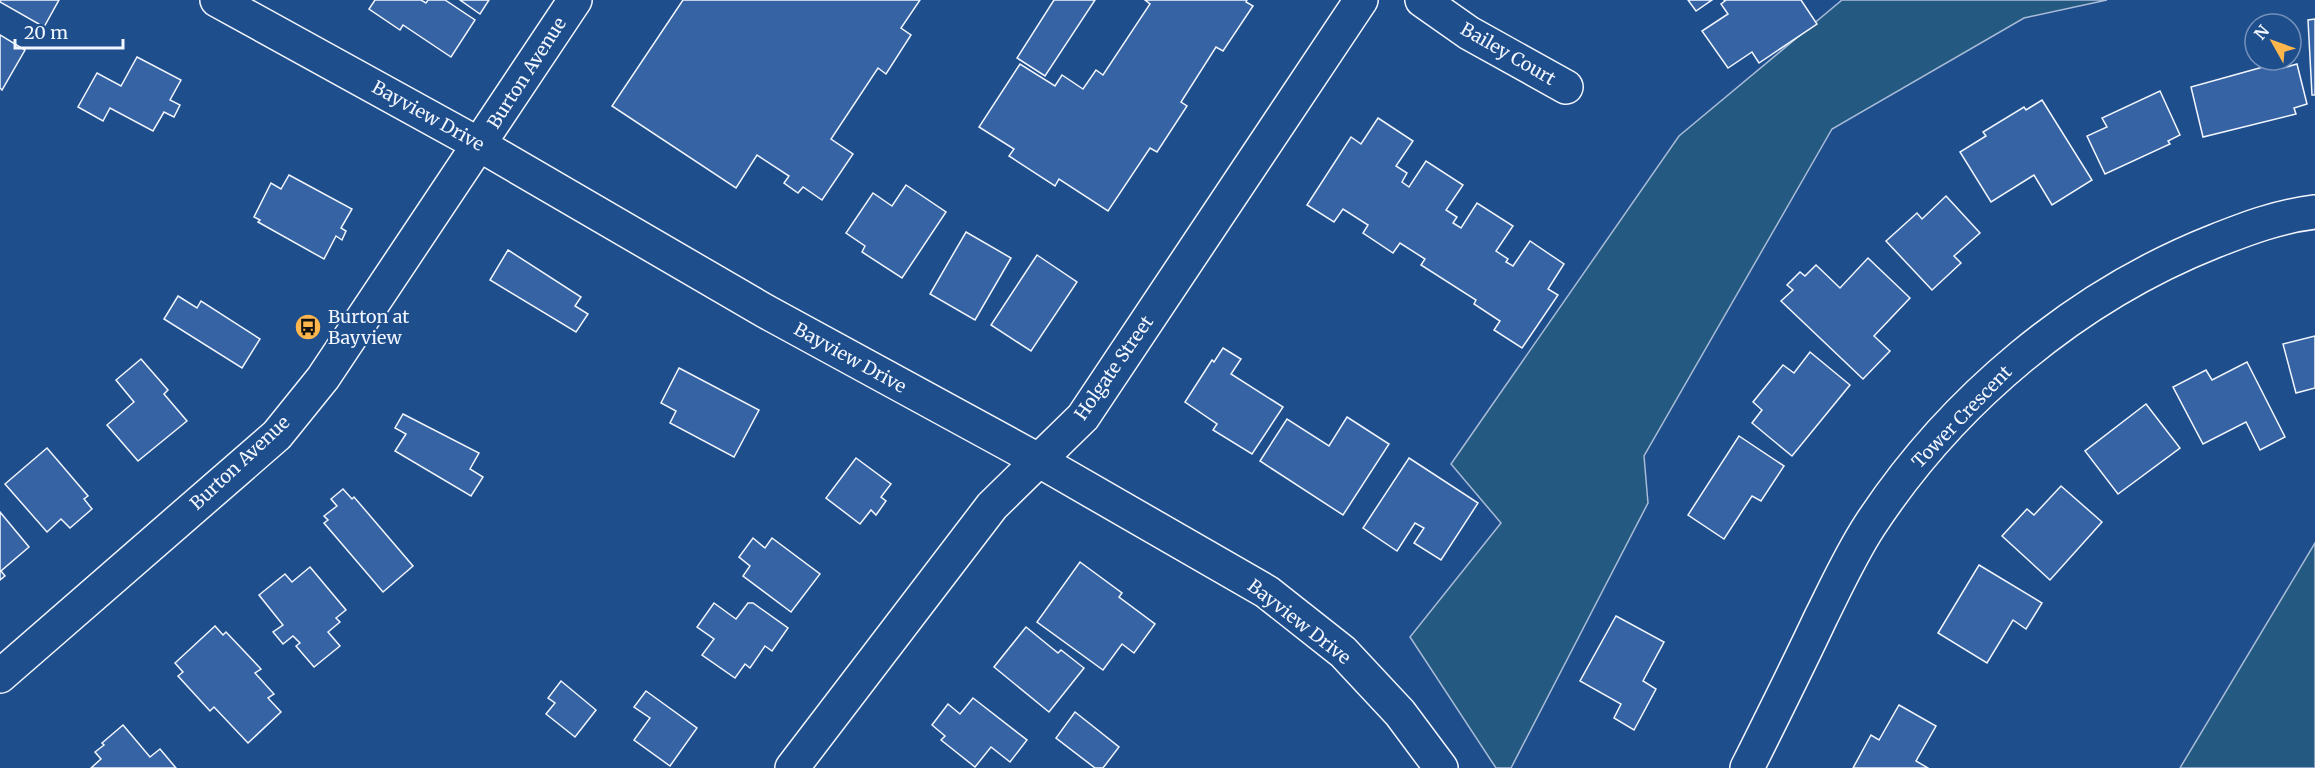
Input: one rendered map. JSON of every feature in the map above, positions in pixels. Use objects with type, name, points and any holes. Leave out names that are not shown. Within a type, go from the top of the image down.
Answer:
[{"type":"street","name":"Bayview Drive","points":[[217,0],[480,145],[765,311],[1038,460],[1268,592],[1343,652],[1400,713],[1441,768]]},
{"type":"street","name":"Burton Avenue","points":[[0,676],[277,435],[323,378],[575,0]]},
{"type":"street","name":"Holgate Street","points":[[792,768],[992,506],[1083,417],[1361,0]]},
{"type":"street","name":"Bailey Court","points":[[1422,0],[1469,33],[1566,87]]},
{"type":"street","name":"Tower Crescent","points":[[1747,768],[1868,527],[1900,482],[1989,384],[2088,307],[2166,262],[2240,232],[2290,215],[2315,212]]},
{"type":"shaded area","points":[[1842,0],[2107,0],[2024,18],[1832,129],[1644,456],[1648,503],[1511,768],[1496,768],[1410,637],[1501,523],[1451,464],[1679,136]]},
{"type":"shaded area","points":[[2315,543],[2315,768],[2180,768]]},
{"type":"building","points":[[0,0],[59,0],[44,27]]},
{"type":"building","points":[[375,0],[421,0],[426,3],[428,0],[445,0],[475,20],[451,57],[403,25],[400,30],[369,9]]},
{"type":"building","points":[[460,0],[489,0],[480,14]]},
{"type":"building","points":[[683,0],[920,0],[901,28],[911,35],[886,74],[878,68],[831,139],[853,154],[822,200],[803,187],[798,193],[784,183],[789,176],[757,155],[736,188],[612,106]]},
{"type":"building","points":[[1054,0],[1095,0],[1045,76],[1017,58]]},
{"type":"building","points":[[1145,0],[1247,0],[1246,2],[1253,6],[1223,51],[1216,47],[1181,102],[1187,106],[1157,152],[1150,148],[1108,211],[1059,179],[1055,186],[1009,156],[1014,149],[979,127],[1020,64],[1055,86],[1062,75],[1083,89],[1096,70],[1103,75],[1150,4]]},
{"type":"building","points":[[1688,0],[1712,0],[1696,11]]},
{"type":"building","points":[[1724,0],[1801,0],[1817,24],[1759,63],[1752,52],[1728,68],[1702,31],[1728,14],[1721,4]]},
{"type":"building","points":[[2315,19],[2315,95],[2312,95],[2308,20]]},
{"type":"building","points":[[0,35],[25,50],[2,90],[0,88]]},
{"type":"building","points":[[137,57],[181,80],[170,100],[180,105],[174,117],[164,112],[153,131],[110,108],[103,121],[78,107],[97,73],[121,86]]},
{"type":"building","points":[[2245,72],[2299,72],[2307,104],[2294,108],[2296,114],[2203,137],[2191,87]]},
{"type":"building","points":[[2160,91],[2180,135],[2168,141],[2170,144],[2105,174],[2087,136],[2107,127],[2102,118]]},
{"type":"building","points":[[2042,100],[2092,180],[2052,205],[2034,175],[1991,202],[1960,152],[1986,136],[1983,132],[2024,107],[2026,110]]},
{"type":"building","points":[[1378,118],[1413,141],[1396,166],[1407,173],[1402,182],[1409,187],[1426,161],[1463,185],[1446,210],[1457,217],[1453,223],[1461,228],[1477,203],[1513,226],[1496,251],[1508,259],[1506,262],[1513,266],[1530,241],[1564,264],[1548,289],[1558,295],[1522,348],[1494,330],[1500,321],[1474,304],[1476,300],[1421,265],[1425,259],[1400,243],[1393,253],[1363,233],[1368,225],[1343,209],[1334,222],[1307,205],[1351,137],[1361,144]]},
{"type":"building","points":[[289,175],[352,209],[341,228],[346,231],[342,240],[336,236],[324,259],[258,222],[260,220],[254,217],[271,183],[281,189]]},
{"type":"building","points":[[906,185],[946,212],[902,278],[862,252],[865,246],[846,233],[873,193],[892,206]]},
{"type":"building","points":[[1946,196],[1980,233],[1954,256],[1961,263],[1932,290],[1886,241],[1917,213],[1922,219]]},
{"type":"building","points":[[966,232],[1011,258],[975,320],[930,294]]},
{"type":"building","points":[[508,250],[581,297],[575,306],[588,314],[576,332],[490,280]]},
{"type":"building","points":[[1037,255],[1077,282],[1031,351],[991,325]]},
{"type":"building","points":[[1868,258],[1910,298],[1874,336],[1890,351],[1863,379],[1781,301],[1793,290],[1787,285],[1800,272],[1805,276],[1816,265],[1840,288]]},
{"type":"building","points":[[178,296],[197,308],[201,301],[260,339],[242,368],[164,319]]},
{"type":"building","points":[[2315,336],[2315,388],[2296,393],[2283,344]]},
{"type":"building","points":[[1223,348],[1241,359],[1231,374],[1283,407],[1252,454],[1213,430],[1217,424],[1185,402],[1212,360],[1214,362]]},
{"type":"building","points":[[1810,352],[1850,385],[1792,456],[1752,423],[1762,410],[1753,402],[1783,365],[1794,373]]},
{"type":"building","points":[[141,359],[168,390],[164,394],[187,421],[138,461],[107,425],[134,402],[116,380]]},
{"type":"building","points":[[2247,362],[2285,437],[2260,450],[2246,422],[2203,444],[2173,387],[2206,370],[2212,380]]},
{"type":"building","points":[[679,368],[759,410],[734,457],[670,423],[676,411],[661,403]]},
{"type":"building","points":[[2146,404],[2180,448],[2118,494],[2085,451]]},
{"type":"building","points":[[403,414],[479,453],[470,469],[483,477],[471,496],[395,451],[406,434],[395,428]]},
{"type":"building","points":[[1347,417],[1389,444],[1343,515],[1260,461],[1287,419],[1329,446]]},
{"type":"building","points":[[1739,436],[1784,466],[1761,501],[1752,496],[1724,539],[1688,515]]},
{"type":"building","points":[[47,448],[88,496],[84,499],[92,509],[70,528],[61,519],[47,532],[5,484]]},
{"type":"building","points":[[856,458],[891,484],[881,497],[886,501],[876,515],[871,510],[860,524],[826,498]]},
{"type":"building","points":[[1409,458],[1478,503],[1441,560],[1414,543],[1424,528],[1415,523],[1397,551],[1363,528]]},
{"type":"building","points":[[2061,486],[2102,522],[2050,580],[2002,536],[2027,509],[2034,515]]},
{"type":"building","points":[[343,489],[352,499],[354,497],[413,566],[383,592],[324,523],[328,520],[324,516],[337,506],[331,499]]},
{"type":"building","points":[[0,512],[29,547],[1,571],[5,576],[0,580]]},
{"type":"building","points":[[753,538],[765,548],[772,538],[820,574],[791,612],[743,576],[750,566],[739,557]]},
{"type":"building","points":[[1080,562],[1122,593],[1119,597],[1155,624],[1134,653],[1122,644],[1103,670],[1037,622]]},
{"type":"building","points":[[1979,565],[2042,603],[2026,629],[2013,620],[1987,663],[1938,633]]},
{"type":"building","points":[[310,567],[346,610],[336,618],[340,622],[328,632],[340,646],[314,667],[296,646],[300,643],[293,636],[283,644],[273,632],[283,625],[259,595],[285,574],[292,582]]},
{"type":"building","points":[[714,603],[736,619],[748,603],[753,603],[788,628],[772,651],[765,646],[750,668],[745,664],[735,678],[702,655],[714,639],[697,627]]},
{"type":"building","points":[[1616,616],[1664,642],[1643,681],[1656,689],[1634,730],[1614,718],[1621,704],[1580,681]]},
{"type":"building","points":[[215,626],[223,635],[226,632],[261,669],[255,673],[274,694],[268,698],[281,712],[248,743],[214,707],[210,711],[178,676],[183,672],[175,663]]},
{"type":"building","points":[[1026,627],[1058,653],[1061,650],[1084,668],[1049,712],[994,667]]},
{"type":"building","points":[[561,681],[596,710],[575,737],[546,714],[555,703],[548,698]]},
{"type":"building","points":[[646,691],[697,728],[670,766],[634,740],[650,718],[634,707]]},
{"type":"building","points":[[973,698],[1027,740],[1010,762],[991,747],[975,767],[941,740],[945,736],[932,725],[948,704],[960,714]]},
{"type":"building","points":[[1899,705],[1936,726],[1916,761],[1928,768],[1853,768],[1871,735],[1879,740]]},
{"type":"building","points":[[1075,712],[1119,747],[1103,768],[1095,768],[1056,738]]},
{"type":"building","points":[[123,725],[150,757],[160,749],[176,768],[91,768],[101,759],[95,752]]},
{"type":"place","name":"Burton at Bayview","points":[[308,327]]}]
